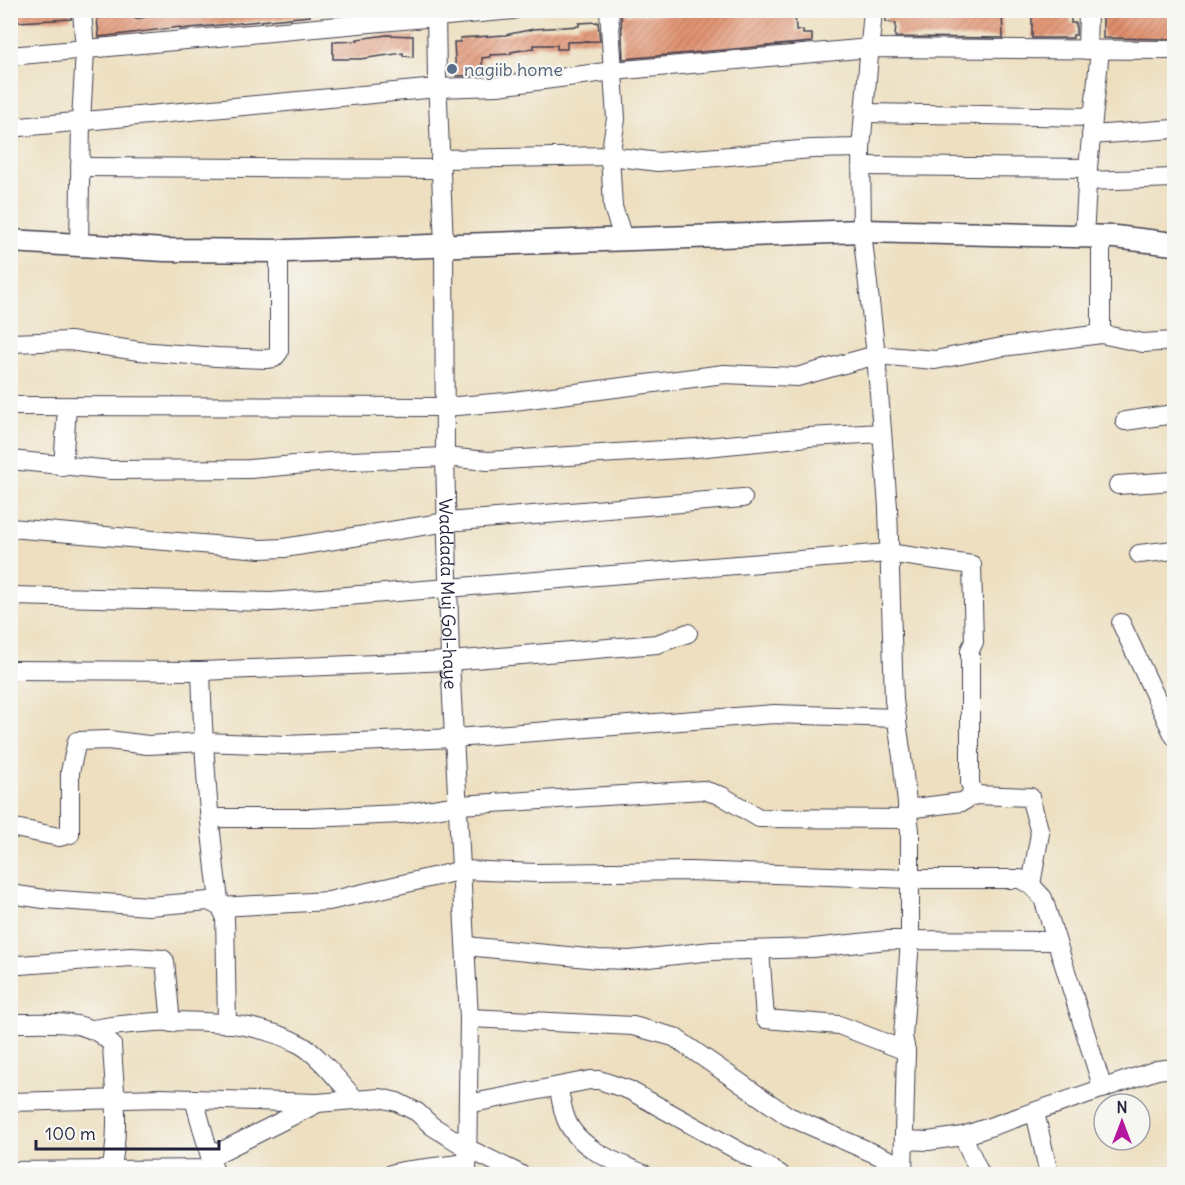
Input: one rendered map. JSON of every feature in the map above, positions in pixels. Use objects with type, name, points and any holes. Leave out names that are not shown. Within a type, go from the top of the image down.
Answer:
[{"type":"main road","points":[[10,241],[165,250],[279,251],[624,241],[862,231],[1092,237],[1174,244]]},
{"type":"street","points":[[79,245],[81,121],[85,51],[82,10]]},
{"type":"street","points":[[10,56],[85,51],[436,14],[513,10]]},
{"type":"street","points":[[609,10],[616,120],[610,156],[613,207],[624,241]]},
{"type":"street","points":[[469,1018],[633,1026],[674,1037],[788,1116],[903,1170],[906,1051],[903,1037],[910,940],[908,814],[894,700],[888,507],[876,355],[862,231],[862,157],[873,10]]},
{"type":"street","points":[[1088,10],[1093,50],[1092,126],[1087,174],[1101,334]]},
{"type":"street","name":"Waddada Muj Gol-haye","points":[[436,14],[444,245],[445,457],[450,661],[463,870],[469,1018],[468,1162]]},
{"type":"street","points":[[10,128],[437,88],[498,86],[613,71],[870,48],[1174,50]]},
{"type":"street","points":[[866,113],[1174,129]]},
{"type":"street","points":[[80,167],[440,164],[610,156],[658,162],[812,149],[862,157],[1087,174],[1174,178]]},
{"type":"street","points":[[10,343],[70,341],[150,351],[237,358],[274,358],[279,352],[279,251]]},
{"type":"street","points":[[10,406],[445,407],[506,402],[724,374],[797,377],[876,355],[935,360],[1002,347],[1101,334],[1143,343],[1174,341]]},
{"type":"street","points":[[63,466],[67,406]]},
{"type":"street","points":[[1125,421],[1174,414]]},
{"type":"street","points":[[10,460],[111,470],[197,470],[445,457],[499,460],[696,448],[809,437],[882,433]]},
{"type":"street","points":[[1118,485],[1174,481]]},
{"type":"street","points":[[10,528],[261,549],[284,548],[447,522],[743,498]]},
{"type":"street","points":[[1139,554],[1174,550]]},
{"type":"street","points":[[10,596],[271,602],[449,586],[888,553],[972,565],[974,642],[970,650],[970,783],[974,795]]},
{"type":"street","points":[[1121,623],[1174,736]]},
{"type":"street","points":[[10,670],[201,671],[450,661],[657,644],[688,633]]},
{"type":"street","points":[[201,671],[203,742],[212,848],[220,907],[225,915],[227,1024]]},
{"type":"street","points":[[10,827],[59,837],[70,834],[70,772],[77,741],[108,740],[148,745],[203,742],[285,745],[455,738],[774,714],[897,718]]},
{"type":"street","points":[[211,818],[311,818],[401,814],[459,806],[702,789],[722,796],[759,818],[908,814],[962,802],[974,795],[1030,797],[1040,833],[1031,885]]},
{"type":"street","points":[[10,894],[44,899],[149,906],[209,902],[220,907],[329,901],[463,870],[536,873],[699,871],[910,879],[1020,879],[1031,885],[1042,898],[1103,1089]]},
{"type":"street","points":[[466,946],[598,960],[630,960],[712,951],[813,948],[887,940],[1056,941]]},
{"type":"street","points":[[760,950],[765,1019],[839,1025],[906,1051]]},
{"type":"street","points":[[10,963],[20,965],[131,957],[165,960],[168,972],[171,1023]]},
{"type":"street","points":[[10,1023],[70,1024],[93,1029],[107,1038],[111,1045],[116,1133],[110,1172]]},
{"type":"street","points":[[93,1029],[124,1024],[227,1024],[277,1034],[303,1046],[356,1100]]},
{"type":"street","points":[[904,1140],[928,1141],[963,1136],[1157,1070],[1174,1068]]},
{"type":"street","points":[[468,1104],[599,1080],[629,1090],[780,1174]]},
{"type":"street","points":[[558,1087],[566,1120],[577,1136],[608,1159],[644,1174]]},
{"type":"street","points":[[10,1102],[114,1098],[317,1103],[380,1098],[397,1102],[417,1112],[468,1162]]},
{"type":"street","points":[[194,1099],[213,1167]]},
{"type":"street","points":[[10,1171],[110,1172],[213,1167],[317,1103]]},
{"type":"street","points":[[1035,1112],[1049,1174]]},
{"type":"street","points":[[963,1136],[980,1174]]},
{"type":"street","points":[[391,1174],[403,1170],[468,1162],[520,1174]]},
{"type":"building","points":[[10,10],[71,10],[71,19],[10,21]]},
{"type":"building","points":[[96,10],[134,10],[135,19],[190,10],[309,10],[310,16],[180,29],[180,27],[99,37]]},
{"type":"building","points":[[795,10],[796,31],[803,30],[803,34],[812,34],[812,42],[623,59],[621,14],[666,14],[666,12]]},
{"type":"building","points":[[886,10],[1002,10],[1003,38],[895,37],[896,23],[886,22]]},
{"type":"building","points":[[1032,10],[1071,10],[1071,23],[1076,23],[1076,35],[1073,35],[1073,38],[1032,38]]},
{"type":"building","points":[[1103,10],[1174,10],[1174,39],[1103,38]]},
{"type":"building","points":[[598,22],[600,41],[567,42],[567,49],[557,49],[557,45],[534,45],[534,48],[511,52],[511,54],[490,55],[490,57],[482,58],[483,75],[456,76],[454,42],[460,42],[460,38],[505,35],[534,29],[579,26],[579,23]]},
{"type":"building","points":[[387,35],[413,36],[413,57],[403,56],[403,53],[360,59],[333,59],[333,42],[358,41],[357,39]]},
{"type":"place","name":"nagiib home","points":[[452,69]]}]
